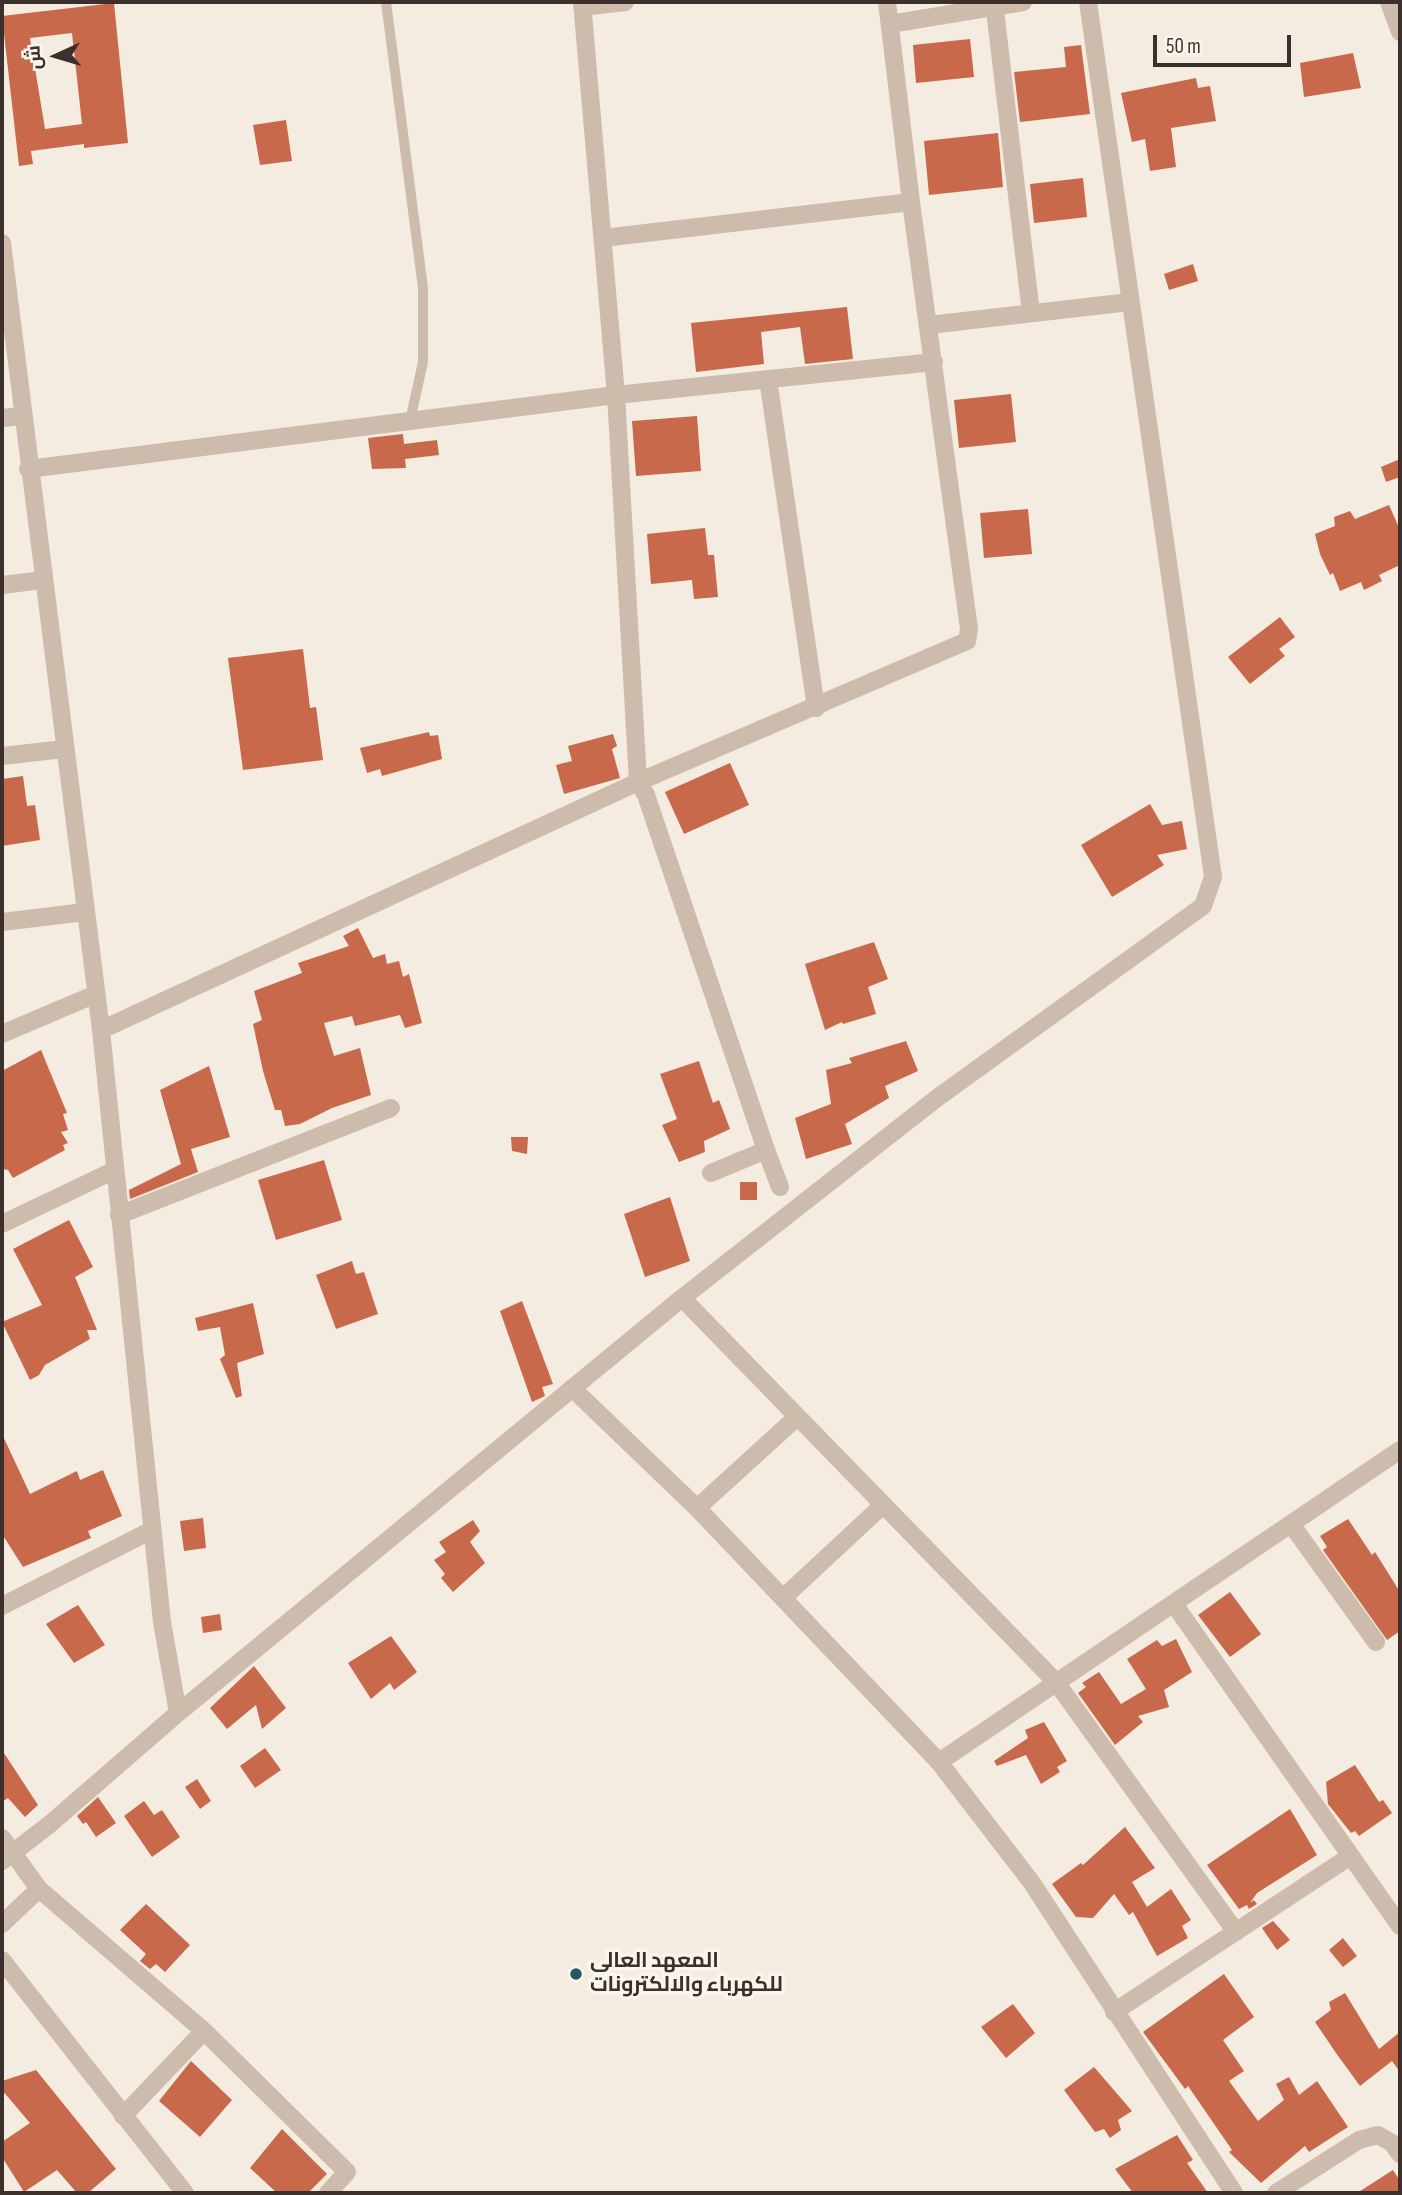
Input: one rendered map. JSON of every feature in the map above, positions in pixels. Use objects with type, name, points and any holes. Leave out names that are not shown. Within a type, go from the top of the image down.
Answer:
[{"type":"street","points":[[625,2],[582,4],[616,395],[638,782],[646,796],[780,1187]]},
{"type":"street","points":[[100,1030],[638,782],[816,708],[967,641],[969,629],[911,202],[887,2]]},
{"type":"street","points":[[890,24],[994,4],[1023,2]]},
{"type":"street","points":[[328,2193],[347,2172],[204,2031],[39,1889],[5,1851],[50,1825],[178,1713],[682,1298],[937,1098],[1203,906],[1213,877],[1088,2]]},
{"type":"street","points":[[1389,2],[1400,32]]},
{"type":"street","points":[[994,4],[1031,313]]},
{"type":"street","points":[[603,238],[911,202]]},
{"type":"street","points":[[2,243],[28,469],[96,994],[162,1622],[178,1713]]},
{"type":"street","points":[[929,325],[1130,302]]},
{"type":"street","points":[[28,469],[616,395],[934,362]]},
{"type":"street","points":[[768,379],[816,708]]},
{"type":"street","points":[[2,418],[22,416]]},
{"type":"street","points":[[2,585],[43,580]]},
{"type":"street","points":[[2,756],[64,749]]},
{"type":"street","points":[[2,922],[85,912]]},
{"type":"street","points":[[2,1034],[96,994]]},
{"type":"street","points":[[119,1215],[391,1108]]},
{"type":"street","points":[[711,1173],[766,1150]]},
{"type":"street","points":[[2,1224],[115,1170]]},
{"type":"street","points":[[682,1298],[1056,1682],[1236,1932]]},
{"type":"street","points":[[572,1388],[697,1508],[939,1762],[1032,1883],[1234,2193]]},
{"type":"street","points":[[697,1508],[797,1417]]},
{"type":"street","points":[[939,1762],[1400,1450]]},
{"type":"street","points":[[783,1598],[883,1505]]},
{"type":"street","points":[[1290,1524],[1376,1642]]},
{"type":"street","points":[[2,1606],[152,1530]]},
{"type":"street","points":[[1174,1604],[1349,1857],[1400,1926]]},
{"type":"street","points":[[1114,2011],[1349,1857]]},
{"type":"street","points":[[2,1924],[39,1889]]},
{"type":"street","points":[[2,1961],[185,2193]]},
{"type":"street","points":[[123,2116],[204,2031]]},
{"type":"street","points":[[1276,2193],[1359,2140],[1378,2135],[1392,2143],[1400,2154]]},
{"type":"lane","points":[[386,2],[423,289],[423,362],[411,421]]},
{"type":"building","points":[[114,3],[128,143],[84,148],[84,144],[31,151],[33,164],[19,166],[2,16]],"holes":[[[72,33],[82,124],[45,129],[30,38]]]},
{"type":"building","points":[[970,39],[974,77],[916,83],[913,45]]},
{"type":"building","points":[[1081,45],[1090,114],[1020,122],[1014,72],[1066,67],[1064,47]]},
{"type":"building","points":[[1353,53],[1361,88],[1304,97],[1300,63]]},
{"type":"building","points":[[1196,78],[1198,88],[1210,86],[1216,121],[1171,128],[1176,167],[1150,171],[1145,139],[1132,142],[1121,93]]},
{"type":"building","points":[[286,120],[292,161],[260,165],[253,125]]},
{"type":"building","points":[[998,133],[1003,187],[929,195],[924,141]]},
{"type":"building","points":[[1083,178],[1087,217],[1034,223],[1030,184]]},
{"type":"building","points":[[1193,264],[1198,281],[1169,290],[1164,274]]},
{"type":"building","points":[[847,307],[853,359],[805,364],[800,327],[761,332],[764,364],[696,372],[691,323]]},
{"type":"building","points":[[1011,394],[1016,442],[959,448],[954,400]]},
{"type":"building","points":[[697,416],[701,471],[636,476],[632,421]]},
{"type":"building","points":[[403,434],[404,444],[437,440],[439,455],[405,459],[406,468],[372,469],[368,438]]},
{"type":"building","points":[[1400,459],[1400,477],[1386,482],[1381,467]]},
{"type":"building","points":[[1389,505],[1400,530],[1400,565],[1379,575],[1382,581],[1364,590],[1361,582],[1340,591],[1333,573],[1330,575],[1320,554],[1315,534],[1335,526],[1334,517],[1350,511],[1355,519]]},
{"type":"building","points":[[1028,509],[1032,554],[984,558],[980,513]]},
{"type":"building","points":[[705,528],[708,555],[714,555],[718,597],[694,599],[692,580],[651,584],[647,534]]},
{"type":"building","points":[[1280,617],[1295,637],[1279,649],[1285,656],[1250,684],[1228,657]]},
{"type":"building","points":[[303,649],[310,708],[316,707],[323,760],[243,770],[228,658]]},
{"type":"building","points":[[429,732],[430,736],[438,735],[442,759],[382,776],[380,769],[367,773],[360,748]]},
{"type":"building","points":[[613,734],[617,746],[612,749],[620,778],[564,794],[556,765],[572,761],[568,746]]},
{"type":"building","points":[[730,763],[749,805],[684,834],[665,792]]},
{"type":"building","points":[[23,776],[27,806],[35,805],[40,840],[2,846],[2,779]]},
{"type":"building","points":[[1150,804],[1162,825],[1182,821],[1187,849],[1157,855],[1164,865],[1112,897],[1081,845]]},
{"type":"building","points":[[358,928],[373,958],[385,954],[387,964],[399,961],[403,977],[409,974],[422,1023],[405,1028],[400,1015],[355,1026],[352,1016],[324,1023],[334,1056],[360,1048],[371,1095],[332,1108],[300,1124],[285,1126],[281,1110],[275,1110],[263,1071],[253,1024],[262,1020],[254,991],[302,973],[298,963],[349,946],[343,936]]},
{"type":"building","points":[[874,942],[888,979],[868,987],[876,1014],[843,1024],[842,1022],[825,1030],[805,964]]},
{"type":"building","points":[[906,1041],[918,1071],[885,1086],[889,1098],[845,1124],[852,1144],[806,1159],[795,1118],[831,1104],[826,1070],[852,1063],[849,1058]]},
{"type":"building","points":[[41,1050],[67,1113],[63,1114],[68,1130],[61,1132],[68,1143],[63,1145],[65,1150],[13,1178],[8,1170],[2,1169],[2,1071]]},
{"type":"building","points":[[699,1061],[713,1103],[719,1100],[730,1129],[704,1141],[705,1152],[679,1162],[662,1125],[677,1119],[660,1074]]},
{"type":"building","points":[[209,1066],[230,1137],[191,1149],[198,1172],[130,1199],[129,1190],[181,1164],[160,1090]]},
{"type":"building","points":[[511,1137],[528,1137],[527,1154],[512,1151]]},
{"type":"building","points":[[324,1160],[342,1220],[276,1240],[258,1180]]},
{"type":"building","points":[[740,1182],[757,1182],[757,1200],[740,1200]]},
{"type":"building","points":[[670,1197],[690,1261],[645,1277],[624,1214]]},
{"type":"building","points":[[69,1220],[93,1267],[75,1277],[97,1330],[87,1330],[90,1339],[45,1365],[39,1375],[30,1380],[2,1322],[42,1305],[13,1249]]},
{"type":"building","points":[[352,1261],[356,1274],[364,1272],[378,1314],[336,1329],[316,1275]]},
{"type":"building","points":[[522,1301],[553,1384],[542,1387],[545,1396],[532,1402],[500,1311]]},
{"type":"building","points":[[253,1303],[264,1354],[237,1363],[242,1396],[236,1398],[220,1359],[225,1355],[220,1327],[198,1331],[195,1318]]},
{"type":"building","points":[[2,1434],[30,1494],[77,1471],[80,1480],[103,1470],[122,1516],[88,1531],[91,1538],[23,1567],[2,1534]]},
{"type":"building","points":[[203,1518],[206,1548],[184,1551],[180,1521]]},
{"type":"building","points":[[1348,1519],[1372,1555],[1375,1552],[1400,1592],[1400,1631],[1387,1640],[1323,1550],[1327,1547],[1320,1536]]},
{"type":"building","points":[[473,1520],[480,1531],[470,1542],[485,1563],[453,1592],[441,1578],[445,1574],[434,1560],[446,1552],[439,1542]]},
{"type":"building","points":[[1230,1592],[1261,1634],[1230,1657],[1198,1615]]},
{"type":"building","points":[[78,1605],[105,1645],[74,1663],[46,1624]]},
{"type":"building","points":[[220,1614],[222,1630],[203,1633],[201,1617]]},
{"type":"building","points":[[391,1636],[417,1672],[394,1690],[390,1683],[371,1699],[348,1663]]},
{"type":"building","points":[[1176,1639],[1192,1672],[1164,1690],[1169,1707],[1138,1716],[1143,1722],[1115,1745],[1078,1693],[1086,1687],[1082,1683],[1099,1672],[1121,1704],[1146,1689],[1127,1659],[1157,1640],[1162,1646]]},
{"type":"building","points":[[254,1666],[286,1708],[262,1729],[256,1705],[227,1729],[210,1708]]},
{"type":"building","points":[[1044,1722],[1067,1761],[1057,1767],[1060,1772],[1041,1784],[1026,1755],[997,1766],[994,1761],[1028,1738],[1025,1730]]},
{"type":"building","points":[[265,1748],[281,1770],[255,1788],[240,1766]]},
{"type":"building","points":[[2,1750],[38,1805],[25,1817],[8,1798],[2,1802]]},
{"type":"building","points":[[1355,1765],[1379,1802],[1383,1800],[1392,1813],[1359,1836],[1355,1831],[1351,1833],[1328,1804],[1326,1782]]},
{"type":"building","points":[[197,1779],[211,1801],[200,1809],[185,1787]]},
{"type":"building","points":[[98,1797],[116,1823],[96,1837],[86,1822],[83,1824],[77,1816]]},
{"type":"building","points":[[144,1801],[154,1815],[162,1810],[180,1837],[152,1857],[124,1816]]},
{"type":"building","points":[[1290,1809],[1317,1855],[1257,1893],[1250,1903],[1254,1900],[1257,1904],[1249,1909],[1247,1905],[1239,1909],[1207,1865]]},
{"type":"building","points":[[1125,1827],[1155,1868],[1132,1882],[1147,1907],[1171,1889],[1191,1920],[1182,1926],[1188,1938],[1157,1956],[1133,1912],[1129,1915],[1114,1894],[1093,1918],[1076,1917],[1052,1884],[1081,1863],[1083,1865]]},
{"type":"building","points":[[146,1904],[190,1945],[165,1972],[156,1964],[150,1969],[140,1961],[146,1954],[120,1930]]},
{"type":"building","points":[[1273,1921],[1290,1940],[1277,1950],[1262,1928]]},
{"type":"building","points":[[1343,1938],[1357,1956],[1343,1967],[1329,1950]]},
{"type":"building","points":[[1224,1974],[1254,2017],[1223,2040],[1244,2071],[1229,2081],[1258,2121],[1284,2100],[1276,2084],[1289,2077],[1299,2095],[1317,2081],[1348,2127],[1309,2152],[1305,2146],[1261,2183],[1229,2152],[1232,2150],[1188,2086],[1185,2089],[1143,2032]]},
{"type":"building","points":[[1345,1993],[1379,2049],[1400,2032],[1400,2072],[1392,2061],[1360,2086],[1336,2053],[1315,2022],[1331,2010],[1329,2002]]},
{"type":"building","points":[[1013,2004],[1035,2033],[1006,2058],[981,2027]]},
{"type":"building","points":[[191,2061],[232,2100],[200,2137],[159,2101]]},
{"type":"building","points":[[1094,2067],[1132,2111],[1118,2120],[1121,2130],[1110,2138],[1104,2129],[1095,2132],[1064,2090]]},
{"type":"building","points":[[36,2070],[116,2169],[88,2193],[77,2193],[57,2170],[24,2192],[2,2157],[2,2142],[30,2123],[2,2090],[2,2081]]},
{"type":"building","points":[[282,2129],[327,2174],[308,2193],[277,2193],[250,2168]]},
{"type":"building","points":[[1177,2135],[1193,2160],[1187,2163],[1208,2193],[1133,2193],[1115,2169]]},
{"type":"building","points":[[1393,2170],[1400,2181],[1400,2193],[1357,2193]]},
{"type":"place","name":"المعهد العالي للكهرباء والالكترونات","points":[[576,1974]]}]
